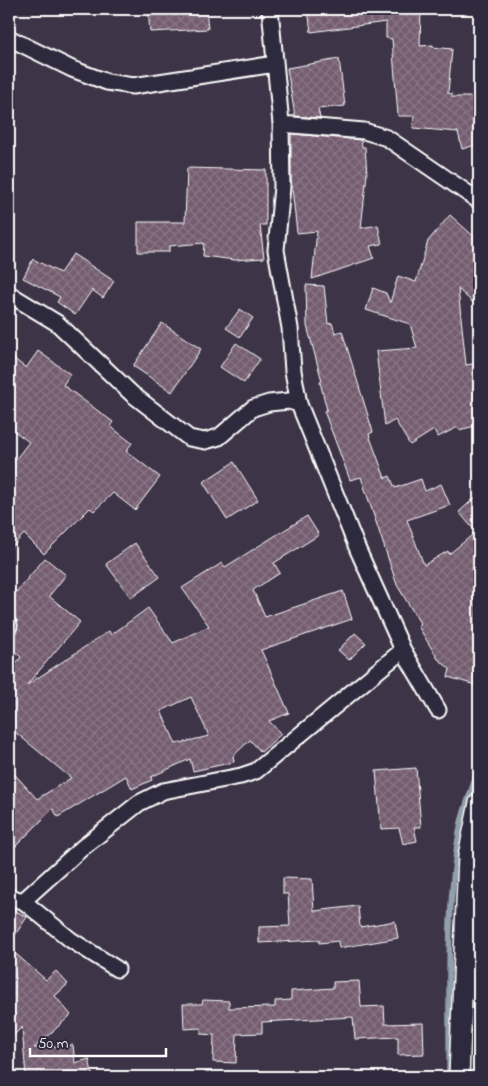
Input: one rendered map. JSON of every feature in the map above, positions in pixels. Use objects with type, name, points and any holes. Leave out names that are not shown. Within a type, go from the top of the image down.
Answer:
[{"type":"street","points":[[270,9],[281,124],[282,187],[276,250],[290,328],[299,404],[358,550],[403,650],[438,710]]},
{"type":"street","points":[[9,38],[72,69],[107,82],[133,86],[275,64]]},
{"type":"street","points":[[281,124],[364,130],[387,138],[479,201]]},
{"type":"street","points":[[11,299],[57,323],[132,394],[189,438],[205,441],[219,437],[253,408],[261,405],[289,401],[299,404]]},
{"type":"street","points":[[117,969],[71,940],[16,899],[138,803],[163,792],[241,776],[256,771],[403,650]]},
{"type":"street","points":[[459,1077],[468,856],[479,803]]},
{"type":"building","points":[[148,9],[206,9],[208,29],[150,32]]},
{"type":"building","points":[[308,9],[421,9],[420,46],[433,45],[433,47],[452,49],[448,93],[452,94],[452,97],[479,97],[479,144],[462,149],[458,132],[413,128],[414,116],[398,116],[392,39],[386,38],[386,22],[311,32]]},
{"type":"building","points":[[339,59],[345,106],[318,109],[320,118],[295,116],[287,68]]},
{"type":"building","points":[[291,134],[361,140],[362,147],[365,147],[367,174],[361,228],[378,225],[382,244],[370,246],[374,258],[312,279],[317,231],[297,233],[291,179]]},
{"type":"building","points":[[187,168],[266,170],[266,225],[260,225],[264,258],[235,260],[203,256],[204,243],[169,246],[169,252],[138,252],[138,222],[185,222]]},
{"type":"building","points":[[450,215],[479,241],[479,308],[458,289],[466,365],[479,363],[479,386],[474,387],[479,402],[479,425],[459,430],[458,427],[438,437],[434,430],[410,445],[395,420],[385,426],[376,351],[417,348],[410,324],[366,310],[373,288],[386,293],[390,303],[398,276],[416,282],[428,241]]},
{"type":"building","points":[[73,254],[114,281],[103,298],[92,290],[75,315],[57,302],[60,297],[23,278],[33,259],[60,273]]},
{"type":"building","points":[[306,285],[324,286],[328,324],[332,323],[335,333],[342,331],[373,432],[369,434],[385,478],[390,476],[395,488],[421,479],[425,491],[441,484],[450,505],[407,520],[424,565],[448,551],[449,554],[476,532],[459,512],[479,494],[479,686],[448,677],[450,669],[438,659],[418,626],[421,625],[397,585],[361,477],[350,480],[324,411],[327,410],[320,382],[322,381],[307,326]]},
{"type":"building","points":[[240,309],[253,318],[240,337],[226,328]]},
{"type":"building","points":[[162,323],[201,349],[172,392],[133,366]]},
{"type":"building","points":[[236,343],[260,359],[244,383],[220,367]]},
{"type":"building","points":[[38,351],[70,374],[63,385],[113,422],[110,426],[132,443],[126,451],[160,477],[135,510],[113,493],[94,511],[90,508],[44,554],[24,534],[9,550],[9,468],[29,442],[9,427],[9,355],[26,368]]},
{"type":"building","points":[[234,462],[258,500],[227,520],[203,482]]},
{"type":"building","points":[[307,516],[319,535],[274,563],[280,573],[253,590],[265,617],[343,591],[352,619],[261,650],[289,713],[269,721],[281,734],[261,752],[250,740],[233,756],[234,762],[193,771],[190,759],[151,777],[152,780],[132,789],[126,776],[58,817],[53,809],[9,853],[9,768],[37,799],[71,778],[9,727],[9,672],[21,657],[9,647],[9,635],[14,634],[18,626],[17,620],[9,616],[9,586],[16,592],[45,558],[66,575],[49,596],[80,622],[27,685],[109,631],[111,635],[148,608],[173,643],[209,626],[182,588],[222,563],[225,567]],"holes":[[[191,697],[209,736],[176,744],[161,711]]]},
{"type":"building","points":[[135,543],[160,577],[131,598],[106,564]]},
{"type":"building","points":[[355,633],[366,643],[349,660],[338,650]]},
{"type":"building","points":[[416,768],[421,827],[414,827],[417,841],[403,844],[399,828],[381,829],[376,771]]},
{"type":"building","points":[[283,878],[312,879],[314,911],[358,906],[360,927],[395,921],[398,938],[339,948],[338,941],[319,943],[319,940],[259,943],[259,927],[290,926],[288,894],[283,894]]},
{"type":"building","points":[[9,907],[27,917],[9,944]]},
{"type":"building","points":[[9,948],[46,980],[56,971],[68,984],[55,996],[71,1015],[34,1048],[73,1045],[75,1063],[89,1059],[93,1077],[26,1077],[22,1027],[9,1040]]},
{"type":"building","points":[[359,981],[361,1007],[384,1006],[385,1024],[423,1023],[424,1054],[398,1055],[398,1037],[355,1039],[353,1017],[262,1022],[262,1033],[237,1034],[236,1063],[213,1062],[214,1035],[201,1034],[201,1028],[184,1029],[183,1004],[202,1004],[203,1000],[229,1001],[229,1008],[275,1007],[275,1001],[291,1000],[291,991],[333,988],[333,982]]},
{"type":"waterway","points":[[449,1077],[449,951],[452,889],[460,827],[477,772]]}]
